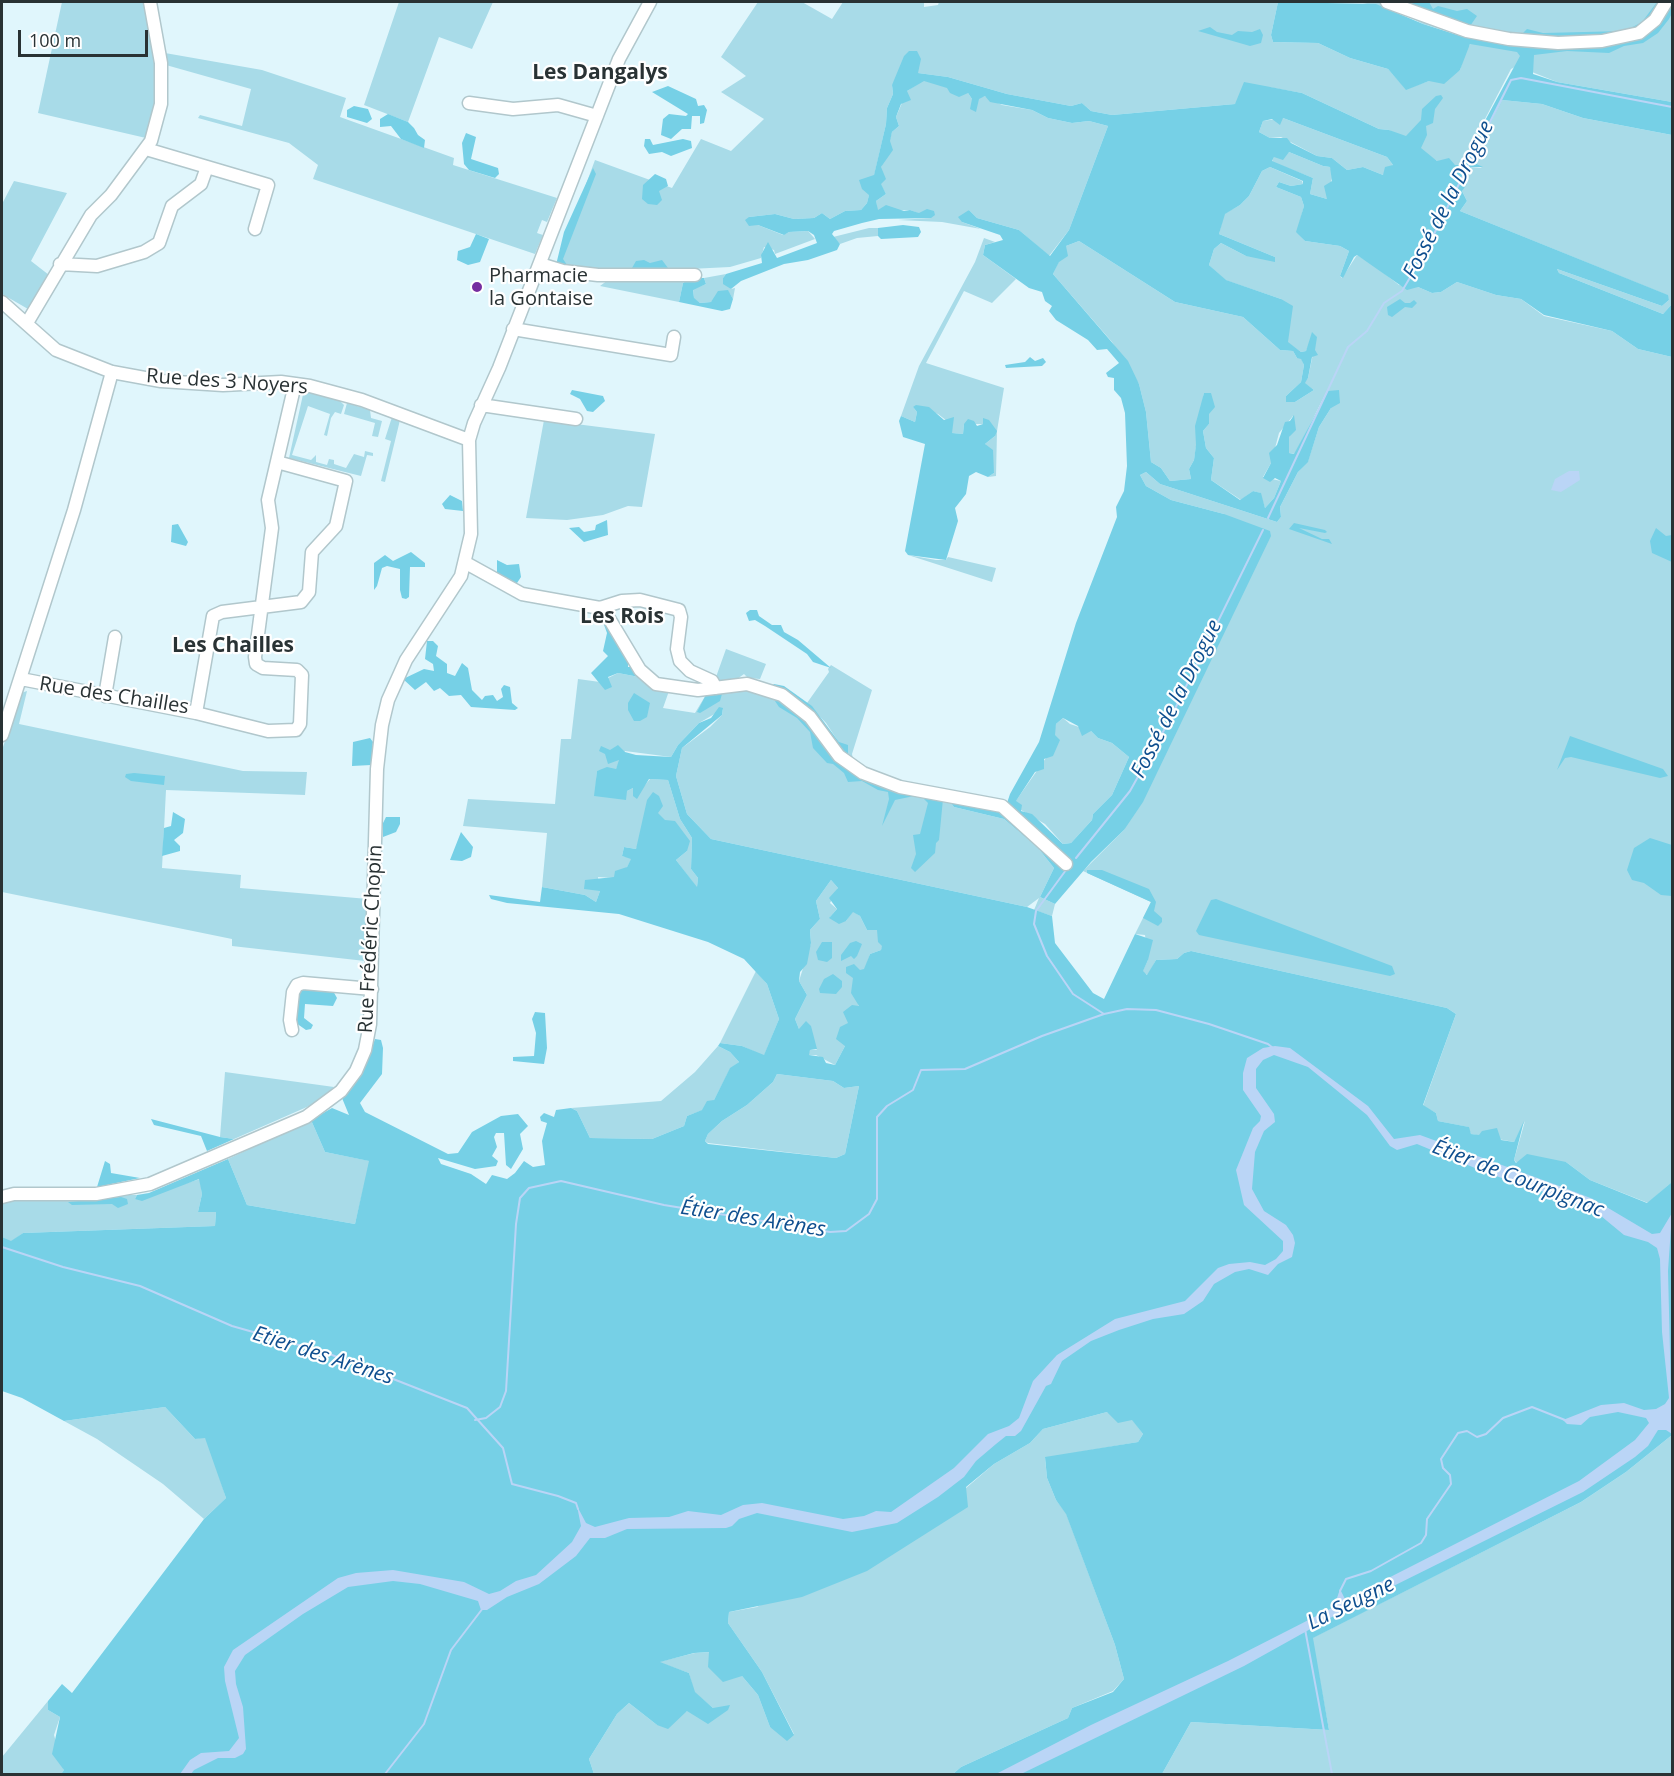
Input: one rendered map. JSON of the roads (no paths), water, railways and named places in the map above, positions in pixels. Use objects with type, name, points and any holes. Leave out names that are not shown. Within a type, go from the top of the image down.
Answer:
[{"type":"street","points":[[27,323],[91,215],[111,195],[151,141],[161,104],[161,63],[150,2]]},
{"type":"street","points":[[469,440],[619,59],[650,2]]},
{"type":"street","points":[[1387,2],[1467,31],[1509,39],[1558,43],[1602,40],[1639,33],[1655,20],[1666,2]]},
{"type":"street","points":[[470,103],[513,109],[558,105],[597,116]]},
{"type":"street","points":[[146,149],[268,185],[255,229]]},
{"type":"street","points":[[60,264],[97,266],[144,252],[159,243],[172,206],[201,184],[207,167]]},
{"type":"street","points":[[540,264],[563,271],[598,275],[695,275]]},
{"type":"street","name":"Rue des 3 Noyers","points":[[2,302],[56,350],[112,372],[162,381],[223,385],[295,384],[362,400],[469,440]]},
{"type":"street","points":[[513,329],[671,355],[674,337]]},
{"type":"street","points":[[2,735],[74,510],[112,372]]},
{"type":"street","points":[[196,713],[268,731],[296,730],[300,724],[302,675],[297,670],[263,668],[256,664],[260,608],[272,528],[268,500],[295,384]]},
{"type":"street","points":[[481,405],[576,420]]},
{"type":"street","name":"Rue Frédéric Chopin","points":[[2,1197],[14,1194],[96,1194],[133,1189],[306,1117],[341,1091],[356,1071],[365,1050],[370,1024],[377,769],[382,725],[395,680],[461,576],[465,563],[471,534],[469,440]]},
{"type":"street","points":[[260,608],[294,604],[306,598],[309,592],[312,552],[336,526],[346,481],[277,462]]},
{"type":"street","points":[[465,563],[522,594],[600,608],[622,601],[640,600],[679,610],[681,617],[676,649],[680,661],[690,671],[712,681],[716,688]]},
{"type":"street","name":"Rue des Chailles","points":[[21,679],[196,713],[213,616],[222,612],[260,608]]},
{"type":"street","points":[[600,608],[648,679],[656,684],[684,690],[747,684],[782,695],[810,717],[830,746],[855,768],[900,787],[1002,806],[1066,864]]},
{"type":"street","points":[[105,696],[115,637]]},
{"type":"street","points":[[292,1030],[290,1020],[293,992],[297,985],[303,983],[372,988]]},
{"type":"water","points":[[1569,471],[1579,471],[1580,480],[1561,492],[1551,490],[1555,479]]},
{"type":"water","points":[[1275,1046],[1290,1048],[1368,1106],[1394,1139],[1420,1135],[1562,1187],[1593,1199],[1652,1234],[1660,1233],[1672,1213],[1668,1271],[1672,1434],[1666,1430],[1658,1430],[1648,1446],[1635,1457],[1583,1492],[1341,1612],[1244,1666],[1021,1774],[996,1774],[1091,1725],[1228,1661],[1334,1607],[1340,1589],[1345,1599],[1349,1598],[1579,1481],[1635,1440],[1649,1423],[1646,1418],[1618,1412],[1590,1417],[1581,1425],[1567,1424],[1563,1420],[1601,1405],[1624,1403],[1644,1410],[1656,1409],[1665,1404],[1669,1398],[1662,1332],[1660,1259],[1657,1248],[1648,1242],[1624,1235],[1601,1216],[1574,1202],[1487,1173],[1417,1144],[1397,1150],[1390,1146],[1367,1115],[1308,1067],[1274,1055],[1263,1060],[1256,1069],[1256,1088],[1274,1114],[1275,1122],[1264,1131],[1255,1152],[1252,1189],[1264,1211],[1286,1225],[1293,1235],[1295,1243],[1292,1257],[1278,1264],[1268,1275],[1249,1269],[1235,1272],[1214,1284],[1203,1301],[1184,1314],[1153,1319],[1091,1341],[1062,1361],[1051,1384],[1046,1386],[1021,1431],[1015,1436],[1006,1436],[976,1461],[964,1477],[938,1497],[897,1523],[852,1532],[757,1513],[739,1519],[726,1528],[627,1529],[605,1538],[590,1538],[576,1556],[539,1584],[507,1597],[487,1610],[481,1610],[478,1601],[420,1584],[393,1581],[348,1587],[303,1614],[245,1655],[235,1671],[236,1684],[243,1707],[246,1749],[243,1754],[235,1758],[218,1758],[194,1770],[191,1774],[180,1774],[190,1760],[201,1753],[229,1751],[239,1738],[225,1681],[224,1667],[233,1650],[338,1578],[356,1573],[393,1570],[464,1582],[489,1594],[500,1591],[516,1581],[536,1575],[572,1542],[581,1526],[577,1506],[586,1523],[595,1527],[629,1518],[669,1517],[688,1511],[721,1515],[743,1505],[762,1503],[843,1519],[864,1516],[876,1511],[891,1512],[954,1468],[988,1434],[1009,1426],[1019,1418],[1033,1381],[1057,1355],[1115,1319],[1185,1301],[1218,1268],[1229,1264],[1250,1262],[1265,1265],[1276,1259],[1283,1251],[1283,1241],[1244,1205],[1236,1170],[1253,1128],[1260,1121],[1261,1116],[1243,1090],[1243,1073],[1247,1058],[1263,1048]]},
{"type":"waterway","name":"Fossé de la Drogue","points":[[1268,518],[1348,347],[1367,331],[1384,303],[1402,291],[1424,254],[1511,80],[1521,78],[1672,107]]},
{"type":"waterway","name":"Fossé de la Drogue","points":[[1076,858],[1130,791],[1168,723],[1263,530]]},
{"type":"waterway","name":"Fossé de la Drogue","points":[[1066,870],[1036,911],[1034,924],[1047,956],[1073,994],[1104,1014]]},
{"type":"waterway","name":"Étier des Arènes","points":[[475,1420],[486,1418],[500,1407],[506,1391],[516,1224],[520,1198],[529,1188],[561,1181],[664,1205],[830,1232],[846,1231],[869,1214],[877,1199],[877,1117],[887,1106],[913,1090],[921,1070],[965,1069],[1042,1036],[1104,1014],[1127,1009],[1156,1010],[1209,1024],[1268,1044],[1273,1048]]},
{"type":"waterway","name":"Etier des Arènes","points":[[2,1247],[63,1267],[140,1286],[232,1326],[327,1353],[467,1408],[503,1448],[512,1484],[558,1496],[576,1503],[578,1509]]},
{"type":"waterway","name":"La Seugne","points":[[1340,1591],[1346,1579],[1371,1571],[1421,1543],[1426,1535],[1427,1519],[1451,1484],[1450,1475],[1443,1468],[1441,1459],[1458,1433],[1467,1431],[1477,1437],[1486,1434],[1503,1418],[1532,1407],[1565,1420]]},
{"type":"waterway","points":[[385,1774],[424,1724],[451,1650],[483,1608]]},
{"type":"waterway","name":"La Seugne","points":[[1305,1629],[1332,1774]]},
{"type":"place","name":"Pharmacie la Gontaise","points":[[477,287]]},
{"type":"district","name":"Les Dangalys","points":[[600,73]]},
{"type":"district","name":"Les Rois","points":[[622,617]]},
{"type":"district","name":"Les Chailles","points":[[233,646]]},
{"type":"water label","name":"Étier de Courpignac","points":[[1518,1179]]}]
